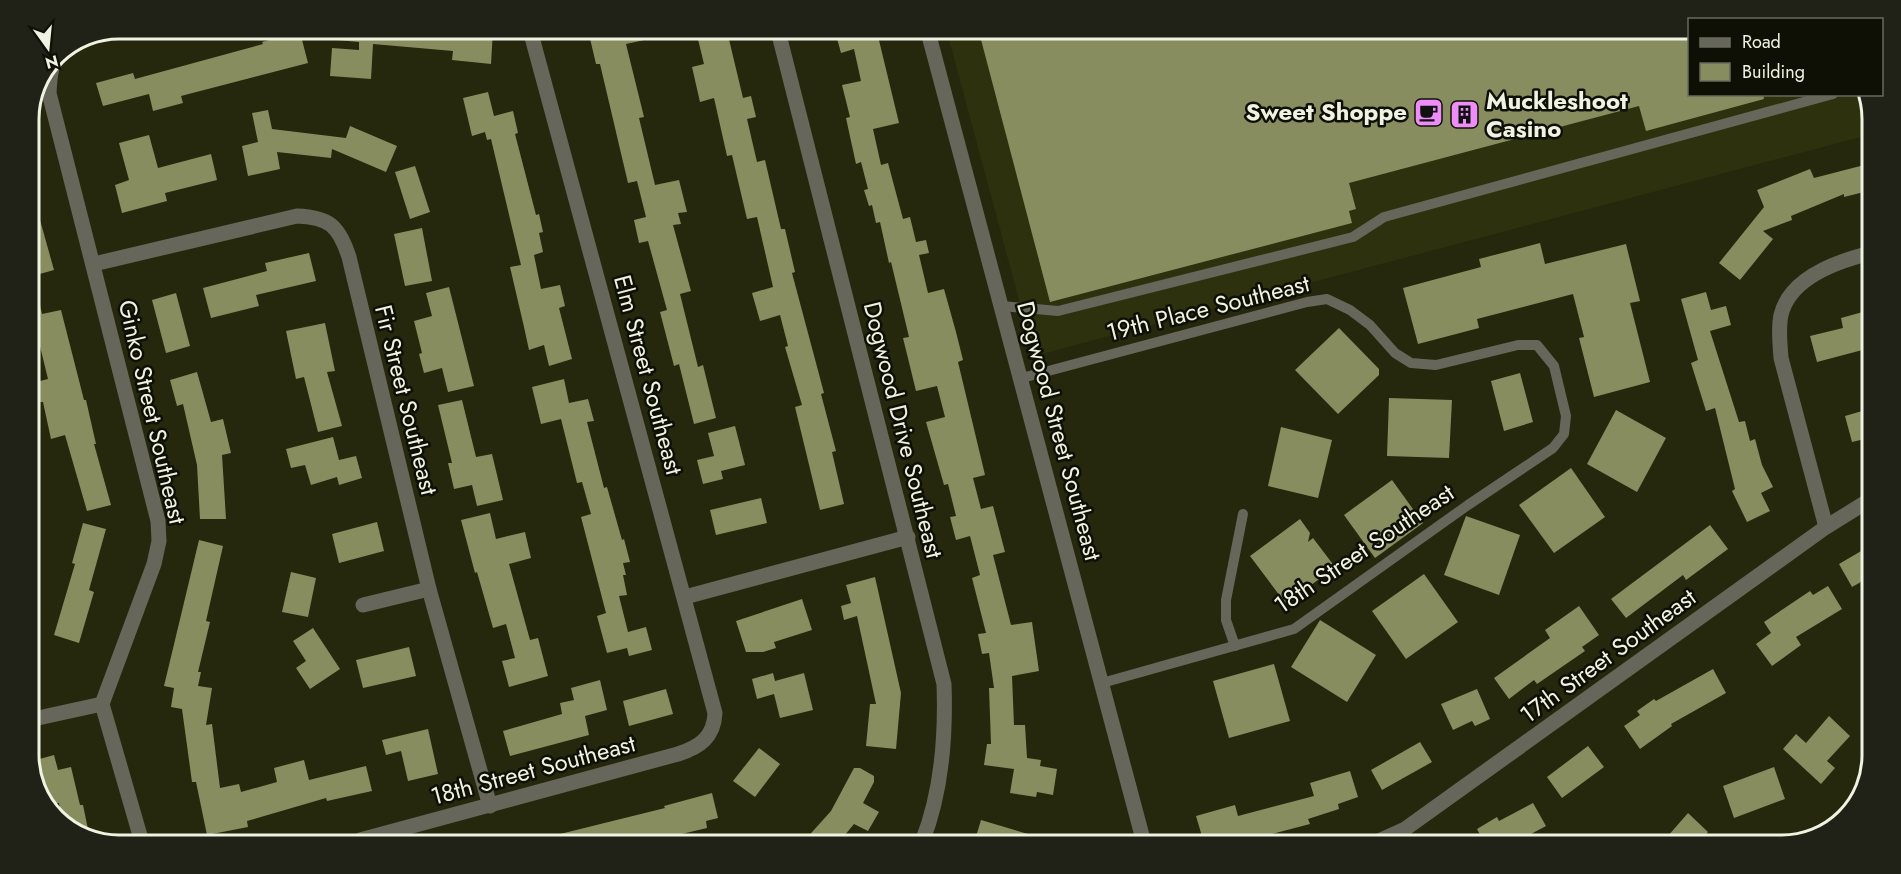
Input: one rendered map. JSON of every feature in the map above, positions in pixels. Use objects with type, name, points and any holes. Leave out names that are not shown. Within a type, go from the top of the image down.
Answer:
[{"type":"street","name":"Elm Street Southeast","points":[[532,39],[716,713],[711,732]]},
{"type":"street","name":"Dogwood Drive Southeast","points":[[780,39],[944,684],[945,719],[942,759],[936,801],[924,835]]},
{"type":"street","name":"Dogwood Street Southeast","points":[[930,39],[1142,835]]},
{"type":"street","name":"Ginko Street Southeast","points":[[50,78],[50,93],[158,521],[159,541],[154,564],[102,704]]},
{"type":"street","name":"Fir Street Southeast","points":[[94,264],[297,216],[316,217],[333,224],[344,241],[349,257],[429,589],[490,806]]},
{"type":"street","points":[[1826,527],[1781,358],[1779,332],[1782,312],[1793,292],[1819,270],[1862,256]]},
{"type":"street","name":"17th Street Southeast","points":[[1392,835],[1405,829],[1826,527],[1862,505]]},
{"type":"street","points":[[685,597],[908,537]]},
{"type":"street","points":[[363,604],[429,589]]},
{"type":"street","points":[[39,718],[102,704],[140,835]]},
{"type":"street","name":"18th Street Southeast","points":[[379,835],[678,754],[694,749],[711,732]]},
{"type":"lane","points":[[1002,306],[1058,311],[1353,237],[1384,217],[1826,96]]},
{"type":"lane","name":"19th Place Southeast","points":[[1022,378],[1307,302],[1327,300],[1350,310],[1370,325],[1395,353],[1412,363],[1436,365],[1518,345],[1537,345],[1554,366],[1566,416],[1564,435]]},
{"type":"lane","name":"18th Street Southeast","points":[[1102,683],[1294,629],[1468,505],[1553,448],[1564,435]]},
{"type":"lane","points":[[1235,646],[1226,620],[1226,600],[1243,514]]},
{"type":"shaded area","points":[[949,39],[1688,39],[1688,96],[1859,96],[1862,113],[1862,137],[1034,356]]},
{"type":"building","points":[[273,39],[302,39],[308,63],[181,96],[183,103],[153,111],[149,94],[103,106],[96,83],[133,73],[135,79],[263,44],[262,42]]},
{"type":"building","points":[[492,39],[491,64],[452,60],[453,51],[373,44],[371,79],[330,76],[332,48],[359,50],[359,42],[337,40]]},
{"type":"building","points":[[590,39],[649,39],[626,44],[644,117],[639,118],[655,185],[679,180],[687,212],[678,213],[681,224],[673,225],[691,291],[680,294],[698,367],[703,365],[716,418],[694,424],[679,364],[674,366],[660,312],[667,310],[648,241],[639,243],[634,220],[646,217],[637,181],[628,183],[600,64],[596,64]]},
{"type":"building","points":[[698,39],[729,39],[743,98],[751,96],[756,117],[747,119],[757,162],[765,160],[781,229],[785,229],[795,272],[792,273],[824,393],[821,394],[836,451],[832,452],[844,504],[820,510],[795,407],[802,405],[785,347],[788,346],[780,315],[760,321],[752,293],[773,287],[757,217],[747,219],[732,155],[727,156],[714,98],[700,102],[692,67],[704,64]]},
{"type":"building","points":[[837,39],[879,39],[899,123],[873,129],[881,165],[888,163],[903,219],[910,217],[916,242],[926,240],[929,253],[919,255],[928,293],[944,289],[956,332],[963,360],[958,362],[985,475],[973,478],[981,509],[993,506],[1005,552],[993,555],[1011,625],[1032,622],[1039,671],[1012,676],[1014,725],[1025,725],[1027,758],[1041,760],[1040,766],[1057,769],[1053,795],[1037,792],[1036,797],[1010,793],[1014,769],[984,765],[987,744],[991,744],[989,688],[994,688],[989,653],[982,654],[978,634],[986,633],[972,578],[980,575],[970,536],[956,540],[950,517],[956,516],[948,484],[944,485],[926,422],[945,417],[937,386],[916,391],[903,338],[909,337],[891,262],[889,263],[880,222],[876,223],[872,205],[869,206],[864,190],[868,189],[861,162],[856,164],[846,118],[850,117],[842,85],[861,81],[854,49],[841,53]]},
{"type":"building","points":[[981,39],[1688,39],[1688,96],[1763,96],[1764,99],[1646,131],[1639,106],[1349,183],[1356,209],[1349,211],[1352,223],[1050,302]]},
{"type":"building","points":[[488,92],[494,116],[513,111],[518,133],[515,134],[536,215],[539,214],[543,232],[539,233],[543,252],[534,255],[541,289],[560,285],[565,306],[559,308],[572,359],[549,366],[544,345],[529,350],[510,267],[521,265],[491,139],[487,140],[485,132],[472,136],[463,98]]},
{"type":"building","points":[[268,110],[272,129],[346,138],[350,126],[397,146],[386,172],[332,149],[331,158],[277,152],[280,169],[248,176],[242,146],[258,142],[252,113]]},
{"type":"building","points":[[149,135],[158,168],[211,154],[217,180],[165,193],[167,201],[122,213],[115,185],[129,180],[119,143]]},
{"type":"building","points":[[415,166],[430,212],[410,219],[395,172]]},
{"type":"building","points":[[1862,166],[1862,192],[1844,197],[1844,194],[1791,216],[1792,220],[1763,231],[1773,239],[1740,280],[1719,263],[1764,207],[1757,190],[1810,169],[1814,178]]},
{"type":"building","points":[[39,216],[54,270],[39,274]]},
{"type":"building","points":[[422,228],[432,281],[405,286],[394,234]]},
{"type":"building","points":[[1540,243],[1545,264],[1626,244],[1640,301],[1630,303],[1650,382],[1594,397],[1579,338],[1584,337],[1573,294],[1477,319],[1479,328],[1418,344],[1403,288],[1481,267],[1479,259]]},
{"type":"building","points":[[309,253],[316,281],[256,295],[259,306],[211,318],[203,288],[267,271],[265,263]]},
{"type":"building","points":[[449,287],[474,386],[448,392],[442,368],[424,373],[419,354],[422,353],[414,321],[432,316],[426,293]]},
{"type":"building","points":[[1706,292],[1711,310],[1726,306],[1731,325],[1710,331],[1739,422],[1745,421],[1750,441],[1755,439],[1762,465],[1773,487],[1761,493],[1770,511],[1747,522],[1732,491],[1735,489],[1715,408],[1706,411],[1691,363],[1698,360],[1681,299]]},
{"type":"building","points":[[176,293],[190,346],[166,353],[152,300]]},
{"type":"building","points":[[39,302],[42,314],[61,310],[84,400],[86,400],[96,444],[94,444],[111,505],[87,511],[65,435],[51,439],[43,402],[40,402],[39,397],[39,381],[48,379],[39,342]]},
{"type":"building","points":[[1862,312],[1862,350],[1817,362],[1810,336],[1843,328],[1841,318]]},
{"type":"building","points":[[325,323],[335,371],[327,372],[342,426],[318,432],[304,377],[296,379],[286,331]]},
{"type":"building","points":[[1339,328],[1379,369],[1379,375],[1338,414],[1295,370]]},
{"type":"building","points":[[197,372],[211,422],[223,419],[231,453],[222,455],[226,519],[200,519],[197,465],[183,404],[177,406],[170,380]]},
{"type":"building","points":[[1520,373],[1533,422],[1504,431],[1491,381]]},
{"type":"building","points":[[564,379],[569,403],[588,399],[594,421],[587,422],[604,488],[607,487],[630,562],[623,563],[627,595],[619,596],[628,632],[646,627],[652,650],[629,656],[627,648],[607,653],[597,616],[606,613],[581,517],[591,514],[582,482],[577,483],[561,419],[541,424],[532,387]]},
{"type":"building","points":[[1389,398],[1452,400],[1449,458],[1387,456]]},
{"type":"building","points":[[462,400],[476,457],[492,454],[503,500],[477,506],[472,485],[454,489],[448,463],[452,463],[438,405]]},
{"type":"building","points":[[1616,410],[1666,438],[1637,492],[1587,464]]},
{"type":"building","points":[[1862,411],[1862,440],[1852,442],[1845,416]]},
{"type":"building","points":[[735,426],[745,465],[721,471],[723,479],[703,484],[697,460],[714,456],[708,433]]},
{"type":"building","points":[[1281,427],[1332,440],[1318,498],[1268,486]]},
{"type":"building","points":[[333,437],[339,460],[356,456],[362,478],[339,485],[337,477],[311,485],[305,465],[291,468],[286,449]]},
{"type":"building","points":[[1571,468],[1605,517],[1554,553],[1519,505]]},
{"type":"building","points":[[1392,480],[1423,523],[1375,558],[1344,515]]},
{"type":"building","points":[[761,498],[767,523],[716,535],[710,510]]},
{"type":"building","points":[[490,513],[496,539],[525,532],[531,558],[509,564],[530,640],[538,638],[548,676],[509,687],[502,661],[515,658],[506,624],[493,628],[461,520]]},
{"type":"building","points":[[1466,516],[1520,535],[1499,595],[1444,575]]},
{"type":"building","points":[[1300,519],[1310,533],[1308,542],[1313,538],[1335,567],[1286,604],[1250,556]]},
{"type":"building","points":[[377,522],[384,551],[339,563],[332,534]]},
{"type":"building","points":[[83,523],[106,529],[89,590],[94,592],[79,643],[54,635],[75,564],[72,563]]},
{"type":"building","points":[[1710,525],[1728,549],[1686,580],[1683,575],[1626,618],[1611,599]]},
{"type":"building","points":[[199,540],[223,546],[206,621],[210,622],[198,672],[201,672],[198,686],[212,688],[206,725],[212,724],[220,788],[239,784],[241,792],[277,782],[274,768],[304,760],[309,780],[366,766],[372,791],[327,801],[326,798],[247,821],[248,827],[207,835],[196,782],[192,782],[182,709],[171,707],[174,688],[164,686]]},
{"type":"building","points":[[1862,551],[1862,581],[1852,587],[1839,564]]},
{"type":"building","points":[[291,572],[316,578],[308,617],[282,612]]},
{"type":"building","points":[[1424,574],[1458,622],[1406,659],[1372,611]]},
{"type":"building","points":[[875,577],[901,693],[896,749],[866,746],[870,704],[876,704],[857,616],[844,620],[841,606],[851,603],[846,585]]},
{"type":"building","points":[[1828,586],[1842,609],[1796,637],[1801,645],[1772,666],[1756,644],[1771,633],[1764,622],[1810,591],[1813,595]]},
{"type":"building","points":[[802,599],[812,630],[774,642],[776,648],[763,652],[746,652],[736,621]]},
{"type":"building","points":[[1579,606],[1599,635],[1582,647],[1585,651],[1537,684],[1534,680],[1509,699],[1494,678],[1550,638],[1545,630]]},
{"type":"building","points":[[1320,620],[1376,655],[1347,702],[1291,667]]},
{"type":"building","points":[[313,628],[340,669],[310,689],[296,668],[306,661],[293,641]]},
{"type":"building","points":[[409,647],[416,676],[363,688],[356,660]]},
{"type":"building","points":[[1274,664],[1290,721],[1229,738],[1213,681]]},
{"type":"building","points":[[1713,669],[1726,693],[1671,724],[1672,726],[1640,749],[1624,726],[1640,715],[1637,711],[1654,699],[1656,701]]},
{"type":"building","points":[[773,673],[775,681],[804,673],[813,710],[780,718],[774,694],[757,699],[752,679]]},
{"type":"building","points":[[600,680],[607,710],[585,716],[589,735],[510,756],[503,731],[562,714],[560,703],[574,700],[571,688]]},
{"type":"building","points":[[666,689],[673,714],[629,726],[623,701]]},
{"type":"building","points":[[1477,689],[1490,719],[1475,726],[1472,721],[1453,730],[1441,704]]},
{"type":"building","points":[[1829,716],[1850,736],[1827,761],[1835,768],[1821,784],[1783,749],[1796,734],[1806,743]]},
{"type":"building","points":[[428,729],[438,774],[408,781],[401,751],[386,755],[382,740]]},
{"type":"building","points":[[1420,742],[1432,762],[1382,790],[1371,770]]},
{"type":"building","points":[[1588,746],[1604,767],[1562,798],[1547,777]]},
{"type":"building","points":[[759,748],[780,764],[755,797],[733,781]]},
{"type":"building","points":[[54,755],[58,770],[71,767],[88,829],[70,819],[60,810],[59,803],[55,804],[52,800],[43,781],[39,759]]},
{"type":"building","points":[[1774,767],[1785,799],[1734,818],[1723,786]]},
{"type":"building","points":[[854,768],[860,768],[874,776],[874,782],[863,803],[879,812],[868,831],[854,824],[845,835],[809,835],[831,811]]},
{"type":"building","points":[[1350,771],[1358,797],[1338,804],[1339,809],[1308,819],[1310,824],[1268,835],[1202,835],[1196,816],[1235,805],[1238,816],[1314,796],[1310,783]]},
{"type":"building","points":[[712,793],[718,818],[706,821],[707,828],[677,835],[556,835],[665,808],[664,806]]},
{"type":"building","points":[[1533,803],[1546,826],[1529,835],[1480,835],[1477,829],[1497,817],[1499,821]]},
{"type":"building","points":[[1688,813],[1708,832],[1705,835],[1669,835]]},
{"type":"building","points":[[981,820],[1032,835],[976,835]]},
{"type":"place","name":"Sweet Shoppe","points":[[1428,112]]},
{"type":"place","name":"Muckleshoot Casino","points":[[1465,115]]}]
